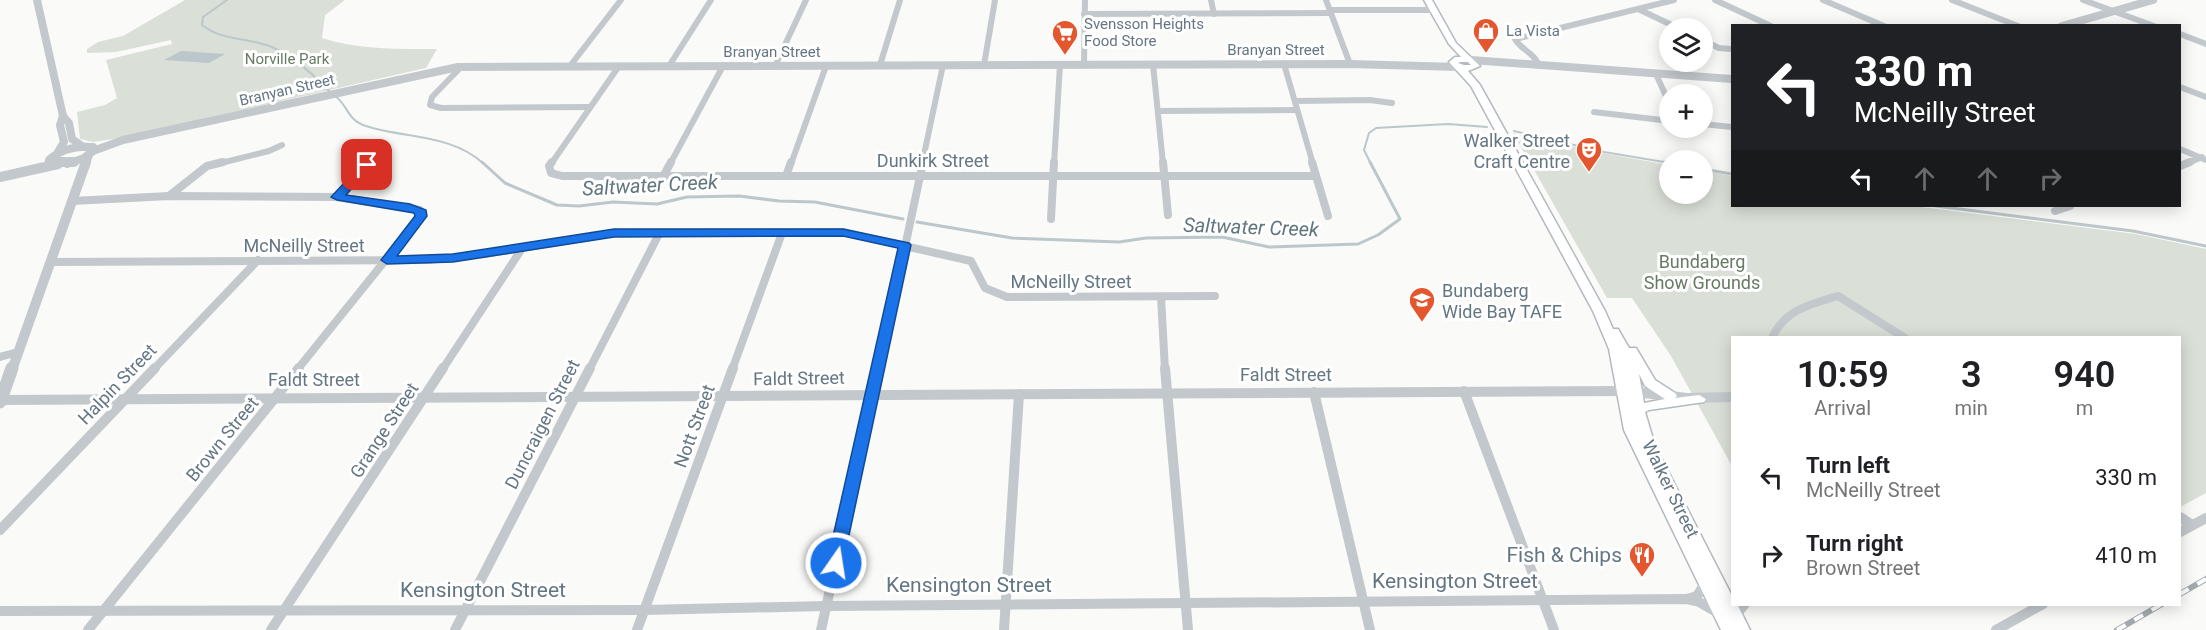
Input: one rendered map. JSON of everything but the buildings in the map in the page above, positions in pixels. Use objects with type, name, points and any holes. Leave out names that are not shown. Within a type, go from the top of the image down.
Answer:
[{"type":"main road","points":[[1428,0],[1453,44],[1472,63]]},
{"type":"main road","points":[[1453,44],[1457,64],[1472,63]]},
{"type":"main road","name":"Walker Street","points":[[1472,63],[1475,85]]},
{"type":"main road","name":"Walker Street","points":[[1457,64],[1475,85],[1599,311],[1615,349],[1628,392],[1638,410],[1648,446],[1729,613]]},
{"type":"main road","name":"Walker Street","points":[[1599,311],[1609,323],[1630,361],[1628,392],[1631,430],[1705,583],[1729,613]]},
{"type":"main road","points":[[1609,323],[1626,339],[1650,383],[1670,396]]},
{"type":"main road","points":[[1638,410],[1648,406],[1699,399]]},
{"type":"street","points":[[37,0],[63,116],[69,123],[72,139],[87,149]]},
{"type":"street","points":[[570,66],[621,0]]},
{"type":"street","points":[[669,66],[711,0]]},
{"type":"street","points":[[775,66],[806,0]]},
{"type":"street","points":[[880,65],[900,0]]},
{"type":"street","points":[[984,65],[994,0]]},
{"type":"street","points":[[1084,64],[1085,0]]},
{"type":"street","points":[[1211,0],[1214,14]]},
{"type":"street","points":[[1326,0],[1350,64]]},
{"type":"street","points":[[1539,66],[1537,57],[1517,44],[1515,39],[1674,0]]},
{"type":"street","points":[[1715,0],[1767,24]]},
{"type":"street","points":[[1823,0],[1879,24]]},
{"type":"street","points":[[1952,0],[2013,24]]},
{"type":"street","points":[[2083,0],[2149,24]]},
{"type":"street","points":[[2069,24],[2153,0]]},
{"type":"street","points":[[1638,9],[1659,19]]},
{"type":"street","points":[[1084,14],[1433,10]]},
{"type":"street","points":[[2181,34],[2206,44]]},
{"type":"street","points":[[1713,45],[1731,49]]},
{"type":"street","points":[[1472,63],[1731,79]]},
{"type":"street","points":[[1052,219],[1060,64]]},
{"type":"street","points":[[1153,64],[1168,214]]},
{"type":"street","points":[[1284,64],[1328,216]]},
{"type":"street","name":"Branyan Street","points":[[87,149],[343,91],[461,67],[1457,64]]},
{"type":"street","points":[[821,630],[874,394],[943,65]]},
{"type":"street","points":[[461,67],[432,97],[430,105],[441,108],[590,107],[619,66]]},
{"type":"street","points":[[664,175],[723,66]]},
{"type":"street","points":[[786,176],[826,66]]},
{"type":"street","points":[[1656,74],[1661,84]]},
{"type":"street","points":[[2181,87],[2206,98]]},
{"type":"street","points":[[1295,101],[1370,100],[1392,103]]},
{"type":"street","name":"Dunkirk Street","points":[[590,107],[549,166],[551,173],[562,176],[920,174],[1315,176]]},
{"type":"street","points":[[1158,111],[1298,110]]},
{"type":"street","points":[[1594,112],[1659,120]]},
{"type":"street","points":[[63,116],[60,125],[64,142],[49,160],[76,167],[81,176]]},
{"type":"street","points":[[1713,124],[1731,127]]},
{"type":"street","points":[[169,196],[207,166],[269,151],[282,145]]},
{"type":"street","points":[[0,177],[55,154],[87,149]]},
{"type":"street","points":[[0,177],[62,164],[87,149]]},
{"type":"street","points":[[0,401],[81,176],[87,149]]},
{"type":"street","points":[[2181,149],[2204,158]]},
{"type":"street","points":[[72,201],[169,196],[337,197],[382,150]]},
{"type":"street","points":[[2181,166],[2204,158]]},
{"type":"street","name":"Brown Street","points":[[88,630],[277,398],[421,216],[420,210],[337,197]]},
{"type":"street","points":[[2055,211],[2067,207]]},
{"type":"street","name":"McNeilly Street","points":[[51,262],[453,258],[614,233],[843,232],[971,261],[981,284],[989,292],[1007,297],[1215,296]]},
{"type":"street","name":"Nott Street","points":[[637,630],[782,233]]},
{"type":"street","name":"Duncraigen Street","points":[[455,630],[659,234]]},
{"type":"street","name":"Grange Street","points":[[271,630],[524,247]]},
{"type":"street","name":"Halpin Street","points":[[0,530],[258,260]]},
{"type":"street","points":[[1774,336],[1777,326],[1786,317],[1838,296],[1902,336]]},
{"type":"street","points":[[1161,297],[1166,393],[1188,630]]},
{"type":"street","points":[[0,357],[18,352]]},
{"type":"street","points":[[1464,391],[1554,630]]},
{"type":"street","name":"Faldt Street","points":[[0,401],[426,397],[574,399],[874,394],[1464,391],[1628,392],[1699,399],[1731,398]]},
{"type":"street","points":[[1314,392],[1370,630]]},
{"type":"street","points":[[1004,630],[1018,394]]},
{"type":"street","points":[[2181,518],[2192,525]]},
{"type":"street","points":[[2181,531],[2206,518]]},
{"type":"street","points":[[1686,599],[1698,595],[1705,583]]},
{"type":"street","name":"Kensington Street","points":[[0,611],[644,609],[1363,600],[1686,599],[1729,613]]},
{"type":"street","points":[[1729,613],[1739,611],[1743,606]]},
{"type":"street","points":[[1996,630],[2035,606]]},
{"type":"green space","name":"Norville Park","points":[[185,0],[345,0],[325,15],[322,38],[364,47],[437,49],[426,68],[120,138],[93,142],[80,139],[77,112],[105,105],[117,98],[106,60],[172,44],[171,40],[116,52],[87,53],[87,49],[98,42],[123,36]]},
{"type":"green space","name":"Bundaberg Show Grounds","points":[[1513,133],[1659,163],[1659,204],[1713,204],[1713,173],[1731,176],[1731,207],[1921,207],[2136,234],[2206,249],[2206,493],[2181,506],[2181,336],[1731,336],[1731,464],[1671,356],[1632,298],[1607,298]]},
{"type":"shaded area","points":[[181,51],[225,54],[209,63],[164,60]]},
{"type":"waterway","name":"Saltwater Creek","points":[[227,0],[203,17],[202,25],[219,34],[256,42],[282,52],[304,67],[330,92]]},
{"type":"waterway","name":"Saltwater Creek","points":[[335,96],[358,123],[457,147],[484,164]]},
{"type":"waterway","name":"Saltwater Creek","points":[[1370,162],[1364,150],[1369,133],[1376,128],[1448,124],[1487,127]]},
{"type":"waterway","name":"Saltwater Creek","points":[[1514,131],[1604,152],[1659,161]]},
{"type":"waterway","name":"Saltwater Creek","points":[[482,162],[505,183],[557,205],[579,206],[613,202],[657,204],[687,197],[739,196],[779,201],[815,202],[903,219]]},
{"type":"waterway","name":"Saltwater Creek","points":[[917,222],[1012,238],[1119,242],[1146,238],[1222,237],[1269,247],[1358,244],[1378,235],[1400,219],[1370,162]]},
{"type":"waterway","name":"Saltwater Creek","points":[[1713,171],[1731,174]]},
{"type":"waterway","name":"Saltwater Creek","points":[[1944,207],[2133,231],[2206,246]]},
{"type":"railway","points":[[2181,593],[2206,579]]},
{"type":"railway","points":[[2117,630],[2159,606]]},
{"type":"place","name":"La Vista","points":[[1486,54]]},
{"type":"place","name":"Svensson Heights Food Store","points":[[1065,56]]},
{"type":"place","name":"Walker Street Craft Centre","points":[[1589,173]]},
{"type":"place","name":"Bundaberg Wide Bay TAFE","points":[[1422,323]]},
{"type":"place","name":"Fish & Chips","points":[[1642,578]]},
{"type":"route","points":[[367,165],[337,197],[420,210],[421,216],[387,260],[453,258],[614,233],[843,232],[905,245],[836,563]]}]
